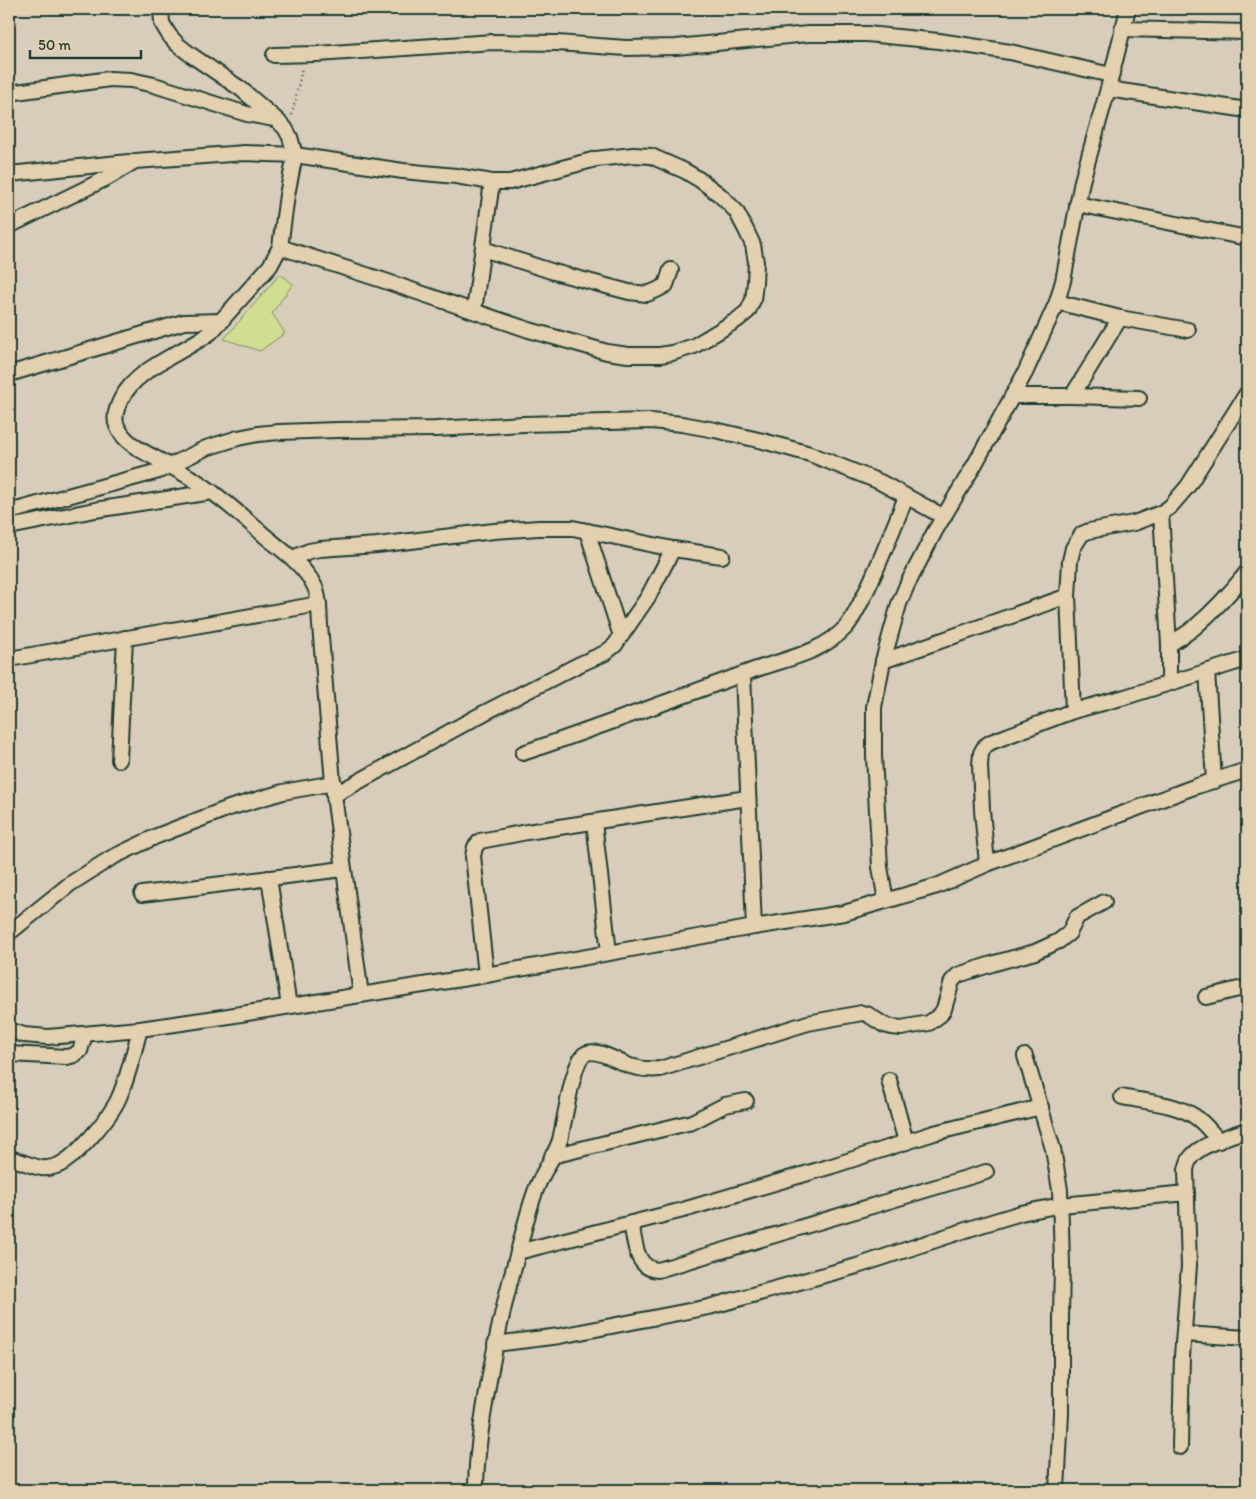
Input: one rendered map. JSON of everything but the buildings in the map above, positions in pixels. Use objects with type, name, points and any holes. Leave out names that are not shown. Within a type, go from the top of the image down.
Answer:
[{"type":"street","points":[[161,9],[162,23],[177,44],[241,89],[281,124],[290,137],[295,155],[280,247],[270,266],[222,321],[201,340],[136,379],[119,404],[116,424],[121,434],[130,443],[170,465],[212,492],[293,558],[316,588],[319,604],[334,789],[343,870],[361,995]]},
{"type":"street","points":[[886,901],[880,867],[874,748],[874,707],[883,661],[899,604],[907,585],[935,531],[1025,374],[1057,302],[1063,281],[1082,181],[1108,90],[1128,9]]},
{"type":"street","points":[[1122,29],[1247,32]]},
{"type":"street","points":[[274,55],[304,55],[493,42],[557,43],[626,48],[676,47],[808,34],[867,34],[939,41],[1010,52],[1111,75]]},
{"type":"street","points":[[9,93],[110,79],[131,80],[154,85],[281,124]]},
{"type":"street","points":[[1108,90],[1247,110]]},
{"type":"street","points":[[9,174],[135,161],[245,153],[295,155],[402,171],[456,176],[492,182],[510,182],[596,159],[633,155],[651,156],[700,180],[720,195],[736,211],[753,245],[756,262],[755,283],[753,300],[748,311],[709,337],[683,350],[660,355],[628,355],[607,352],[529,330],[280,247]]},
{"type":"street","points":[[9,226],[107,178],[135,161]]},
{"type":"street","points":[[474,311],[492,182]]},
{"type":"street","points":[[1077,204],[1247,238]]},
{"type":"street","points":[[483,249],[554,272],[628,292],[647,294],[657,290],[666,285],[671,270]]},
{"type":"street","points":[[1057,302],[1120,318],[1188,330]]},
{"type":"street","points":[[1072,396],[1120,318]]},
{"type":"street","points":[[9,374],[184,322],[222,321]]},
{"type":"street","points":[[1073,711],[1068,596],[1070,561],[1073,548],[1082,534],[1134,522],[1161,513],[1170,506],[1188,486],[1247,393]]},
{"type":"street","points":[[1012,396],[1139,398]]},
{"type":"street","points":[[9,512],[159,471],[206,448],[238,438],[279,432],[436,429],[651,421],[715,430],[810,454],[867,476],[944,517]]},
{"type":"street","points":[[9,526],[95,510],[212,492]]},
{"type":"street","points":[[523,753],[821,647],[847,626],[855,613],[870,583],[906,497]]},
{"type":"street","points":[[1161,513],[1169,645],[1169,683]]},
{"type":"street","points":[[293,558],[309,551],[320,549],[539,528],[573,528],[672,549],[722,556]]},
{"type":"street","points":[[587,531],[621,636]]},
{"type":"street","points":[[9,933],[70,884],[111,858],[157,836],[229,808],[283,792],[334,789],[605,653],[615,645],[648,597],[672,549]]},
{"type":"street","points":[[1169,645],[1195,627],[1209,614],[1247,572]]},
{"type":"street","points":[[883,661],[1068,596]]},
{"type":"street","points":[[9,659],[319,604]]},
{"type":"street","points":[[119,760],[125,638]]},
{"type":"street","points":[[987,864],[980,764],[981,753],[985,746],[1073,711],[1247,659]]},
{"type":"street","points":[[1207,671],[1214,781]]},
{"type":"street","points":[[743,674],[754,927]]},
{"type":"street","points":[[9,1030],[24,1035],[48,1037],[140,1029],[486,975],[754,927],[844,913],[937,886],[987,864],[1247,770]]},
{"type":"street","points":[[486,975],[473,856],[473,851],[477,844],[488,839],[747,798]]},
{"type":"street","points":[[594,822],[609,953]]},
{"type":"street","points":[[142,894],[343,870]]},
{"type":"street","points":[[269,878],[289,1006]]},
{"type":"street","points":[[476,1490],[476,1468],[481,1429],[504,1302],[536,1188],[560,1140],[578,1062],[582,1055],[594,1051],[631,1066],[651,1070],[660,1069],[808,1023],[862,1013],[884,1025],[892,1027],[901,1028],[929,1023],[940,1015],[944,1009],[952,981],[958,975],[1035,952],[1059,941],[1069,933],[1077,918],[1104,902]]},
{"type":"street","points":[[1206,997],[1247,989]]},
{"type":"street","points":[[9,1158],[42,1168],[63,1163],[81,1147],[107,1118],[120,1096],[140,1029]]},
{"type":"street","points":[[9,1054],[67,1057],[74,1055],[80,1050],[85,1034]]},
{"type":"street","points":[[1025,1056],[1053,1149],[1060,1190],[1062,1264],[1060,1317],[1061,1414],[1057,1490]]},
{"type":"street","points":[[890,1080],[906,1142]]},
{"type":"street","points":[[1122,1097],[1187,1112],[1195,1116],[1219,1141]]},
{"type":"street","points":[[552,1156],[692,1122],[725,1105],[746,1101]]},
{"type":"street","points":[[518,1252],[683,1210],[823,1169],[934,1133],[1041,1107]]},
{"type":"street","points":[[1180,1446],[1184,1334],[1190,1266],[1186,1170],[1188,1162],[1196,1152],[1247,1130]]},
{"type":"street","points":[[631,1223],[637,1252],[642,1262],[652,1269],[658,1270],[986,1172]]},
{"type":"street","points":[[496,1344],[560,1336],[709,1307],[857,1266],[1021,1213],[1061,1205],[1187,1193]]},
{"type":"street","points":[[1184,1334],[1247,1338]]},
{"type":"path","points":[[281,124],[291,122],[304,55]]},
{"type":"green space","points":[[280,274],[293,284],[272,313],[285,333],[260,351],[224,339]]}]
